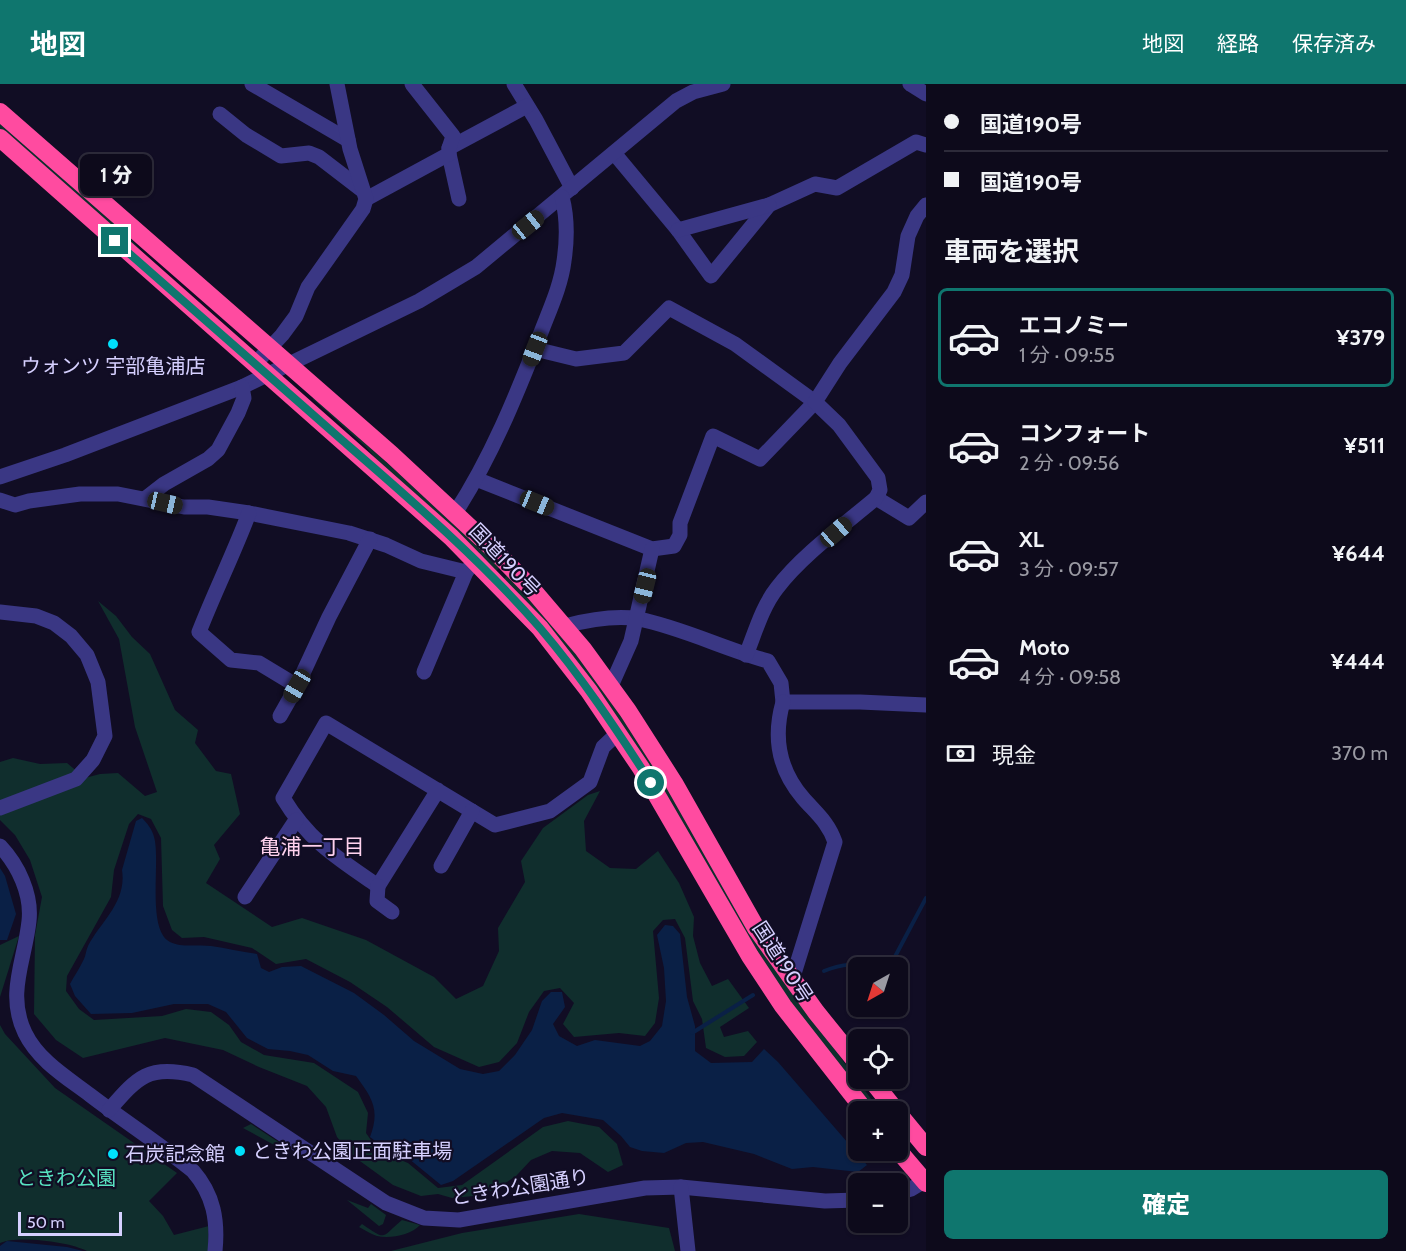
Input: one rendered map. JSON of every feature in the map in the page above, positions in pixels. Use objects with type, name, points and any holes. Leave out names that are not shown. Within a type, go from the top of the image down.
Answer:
[{"type":"highway","name":"国道190号","points":[[0,112],[392,455],[492,548],[565,626],[611,686],[674,783],[756,928],[792,980],[848,1051]]},
{"type":"highway","name":"国道190号","points":[[0,138],[261,370],[540,628],[589,691],[660,798],[750,956],[783,1006],[857,1101]]},
{"type":"highway","points":[[879,1089],[888,1101]]},
{"type":"highway","points":[[908,1126],[926,1148]]},
{"type":"highway","points":[[908,1161],[925,1181]]},
{"type":"street","points":[[252,84],[348,140]]},
{"type":"street","points":[[0,477],[65,455],[242,387],[261,370],[271,348],[296,316],[308,287],[363,209],[364,194],[348,140],[337,84]]},
{"type":"street","points":[[412,84],[453,136],[449,151],[459,199]]},
{"type":"street","points":[[454,513],[476,479],[518,392],[557,291],[565,260],[567,192],[527,106],[514,84]]},
{"type":"street","points":[[261,370],[288,364],[419,301],[472,269],[676,101],[693,92],[723,84]]},
{"type":"street","points":[[910,84],[926,94]]},
{"type":"street","points":[[364,194],[449,151],[527,106]]},
{"type":"street","points":[[220,114],[246,135],[281,156],[309,153],[319,157],[364,194]]},
{"type":"street","points":[[678,230],[769,205],[815,184],[837,189],[916,142],[926,146]]},
{"type":"street","points":[[614,153],[678,230],[711,276],[769,205]]},
{"type":"street","points":[[476,479],[652,549],[674,546],[680,535],[680,523],[713,436],[760,459],[815,402],[840,363],[894,292],[902,275],[908,236],[917,216],[926,205]]},
{"type":"street","points":[[535,349],[576,359],[624,353],[669,309],[735,344],[815,402],[839,425],[878,478],[880,490],[876,498],[796,566],[776,589],[763,613],[746,655]]},
{"type":"street","points":[[146,498],[164,484],[208,459],[218,450],[244,398],[242,387]]},
{"type":"street","points":[[0,500],[15,505],[80,494],[118,494],[184,507],[208,507],[249,513],[349,532],[422,561],[471,566],[424,672]]},
{"type":"street","points":[[876,498],[909,518],[926,522]]},
{"type":"street","points":[[909,518],[926,502]]},
{"type":"street","points":[[249,513],[228,569],[212,598],[200,632],[231,660],[259,663],[297,686]]},
{"type":"street","points":[[280,716],[370,539]]},
{"type":"street","points":[[611,686],[632,641],[652,549]]},
{"type":"street","points":[[0,612],[36,616],[54,622],[71,636],[87,655],[98,682],[105,736],[93,760],[76,779],[0,808]]},
{"type":"street","points":[[565,626],[590,619],[637,619],[768,661],[774,668],[781,683],[783,702],[777,721],[778,745],[787,772],[802,796],[830,826],[835,842],[792,980]]},
{"type":"street","points":[[783,702],[926,705]]},
{"type":"street","points":[[378,886],[326,850],[296,820],[283,798],[326,723],[495,825],[550,811],[590,782],[603,747],[618,733]]},
{"type":"street","points":[[392,912],[377,901],[378,886],[438,790]]},
{"type":"street","points":[[441,866],[472,811]]},
{"type":"street","points":[[245,897],[296,820]]},
{"type":"street","points":[[0,846],[20,876],[29,906],[29,921],[16,982],[16,1004],[30,1043],[57,1071],[182,1162],[201,1181],[216,1215],[215,1251]]},
{"type":"street","name":"ときわ公園通り","points":[[109,1110],[132,1083],[145,1076],[162,1071],[177,1071],[193,1075],[386,1203],[408,1213],[439,1220],[475,1218],[645,1188],[681,1187],[825,1201],[848,1200]]},
{"type":"street","points":[[908,1190],[925,1181]]},
{"type":"street","points":[[681,1187],[688,1251]]},
{"type":"green space","points":[[0,121],[115,222],[146,256],[0,130]]},
{"type":"green space","points":[[314,397],[501,566],[496,571],[383,467],[366,447],[313,399]]},
{"type":"green space","points":[[508,574],[568,642],[648,753],[776,970],[848,1068],[848,1077],[771,975],[504,579]]},
{"type":"green space","points":[[98,601],[116,616],[132,637],[150,654],[175,710],[198,730],[195,743],[216,771],[231,774],[240,814],[214,845],[220,859],[206,883],[272,927],[302,918],[366,940],[434,977],[456,999],[483,986],[499,951],[498,928],[525,882],[521,861],[543,828],[588,795],[600,791],[584,821],[586,851],[610,868],[636,869],[658,851],[679,883],[694,917],[693,936],[700,963],[712,986],[728,979],[749,1008],[720,1027],[724,1037],[748,1031],[757,1042],[744,1056],[725,1057],[706,1048],[702,1019],[693,1001],[685,938],[675,919],[663,920],[653,931],[659,998],[655,1023],[645,1036],[619,1033],[574,1037],[563,1024],[574,1003],[560,988],[544,991],[529,1012],[517,1043],[499,1062],[479,1067],[434,1047],[387,1007],[350,982],[306,959],[276,964],[252,948],[204,937],[182,938],[172,930],[163,906],[161,838],[151,819],[138,814],[129,824],[114,870],[111,897],[67,976],[66,991],[79,1009],[94,1020],[162,1016],[186,1009],[211,1012],[229,1025],[241,1042],[264,1055],[314,1063],[358,1092],[368,1113],[366,1133],[375,1146],[408,1163],[438,1188],[462,1185],[543,1127],[568,1121],[599,1127],[617,1144],[623,1165],[608,1172],[580,1153],[552,1151],[531,1160],[516,1176],[496,1189],[474,1196],[452,1198],[438,1194],[421,1196],[393,1185],[353,1156],[337,1137],[326,1107],[307,1086],[223,1050],[165,1038],[83,1058],[56,1040],[34,1014],[35,935],[42,897],[30,860],[15,835],[0,820],[0,762],[13,758],[40,764],[67,763],[85,778],[118,773],[145,796],[157,792],[135,727],[119,639]]},
{"type":"green space","points":[[19,936],[0,997],[0,945]]},
{"type":"green space","name":"ときわ公園","points":[[0,1025],[5,1034],[55,1088],[177,1173],[149,1201],[163,1216],[174,1235],[209,1226],[208,1251],[87,1251],[44,1241],[19,1240],[0,1243]]},
{"type":"green space","points":[[857,1089],[864,1089],[873,1101],[867,1101]]},
{"type":"green space","points":[[251,1124],[289,1149],[287,1152],[243,1128]]},
{"type":"green space","points":[[347,1200],[368,1208],[371,1204],[386,1215],[383,1224],[379,1226]]},
{"type":"green space","points":[[579,1214],[669,1228],[675,1251],[391,1251],[462,1233]]},
{"type":"green space","points":[[402,1220],[420,1225],[406,1234],[388,1237],[377,1236],[359,1227],[362,1224],[384,1235]]},
{"type":"water","points":[[142,818],[154,837],[158,924],[163,935],[170,942],[257,954],[261,968],[269,972],[282,967],[301,966],[354,993],[414,1041],[460,1069],[483,1074],[499,1071],[515,1055],[532,1030],[542,1001],[551,992],[562,992],[565,1007],[553,1024],[559,1036],[577,1046],[595,1040],[640,1046],[650,1041],[662,1026],[666,1001],[664,968],[657,935],[665,925],[673,926],[680,934],[687,997],[695,1026],[695,1051],[711,1063],[752,1062],[764,1049],[848,1143],[848,1161],[864,1161],[867,1165],[858,1172],[813,1167],[792,1169],[754,1154],[703,1142],[686,1143],[664,1153],[642,1151],[630,1147],[603,1120],[562,1113],[544,1118],[453,1181],[441,1185],[403,1154],[383,1147],[370,1137],[374,1119],[373,1105],[367,1091],[356,1076],[333,1071],[308,1055],[268,1049],[247,1038],[226,1012],[208,1004],[174,1004],[132,1013],[91,1014],[75,996],[70,984],[84,959],[88,946],[112,911],[121,892],[122,870],[136,821]]},
{"type":"water","points":[[0,868],[5,876],[16,914],[7,940],[0,940]]},
{"type":"water","points":[[7,1241],[67,1247],[83,1251],[0,1251],[0,1246]]},
{"type":"waterway","points":[[895,957],[926,898]]},
{"type":"waterway","points":[[824,971],[848,965]]},
{"type":"waterway","points":[[692,1033],[753,995]]},
{"type":"place","name":"ウォンツ 宇部亀浦店","points":[[113,344]]},
{"type":"place","name":"ときわ公園正面駐車場","points":[[240,1151]]},
{"type":"place","name":"石炭記念館","points":[[113,1154]]},
{"type":"district","name":"亀浦一丁目","points":[[312,846]]},
{"type":"route","points":[[115,241],[476,560],[540,628],[589,691],[651,783]]}]
